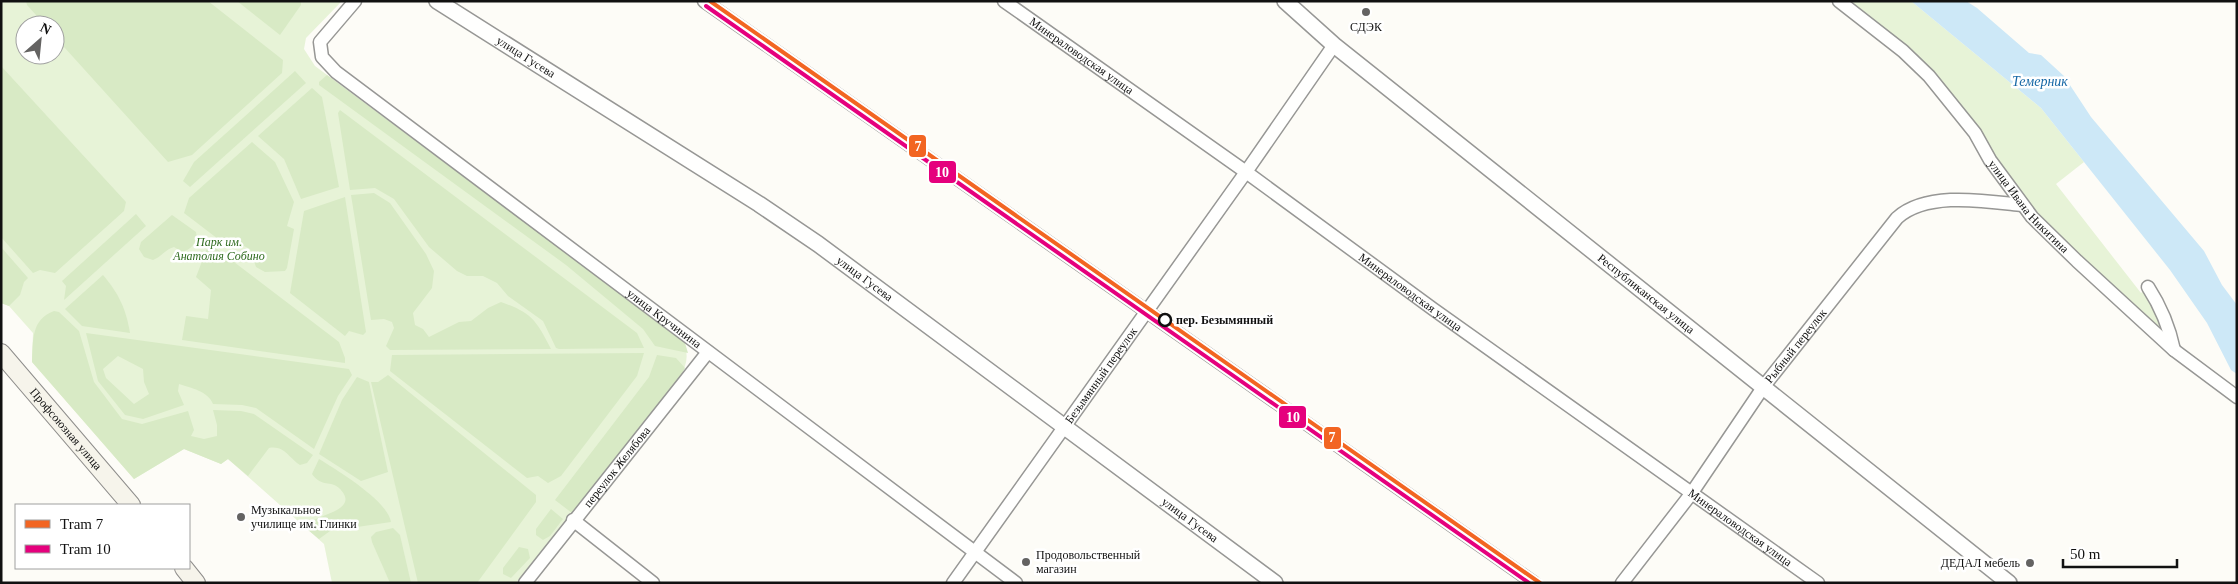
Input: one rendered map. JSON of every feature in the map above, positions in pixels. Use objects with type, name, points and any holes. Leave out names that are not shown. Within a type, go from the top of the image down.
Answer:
[{"type":"main road","name":"Профсоюзная улица","points":[[1,353],[129,504]]},
{"type":"main road","points":[[185,569],[196,583]]},
{"type":"street","name":"улица Кручинина","points":[[355,1],[344,16],[324,35],[320,42],[322,57],[336,72],[1016,583]]},
{"type":"street","name":"улица Гусева","points":[[437,1],[774,214],[826,250],[1275,583]]},
{"type":"street","points":[[704,1],[1534,583]]},
{"type":"street","name":"Минераловодская улица","points":[[1004,1],[1246,172],[1433,309],[1818,583]]},
{"type":"street","name":"Республиканская улица","points":[[1285,1],[1334,45],[2009,583]]},
{"type":"street","name":"улица Ивана Никитина","points":[[1839,1],[1903,51],[1929,76],[1975,133],[1990,160],[2022,204],[2077,261],[2174,350],[2237,397]]},
{"type":"street","name":"Безымянный переулок","points":[[953,583],[1246,172],[1334,45]]},
{"type":"street","name":"Рыбный переулок","points":[[1622,583],[1691,494],[1764,386],[1897,218],[1907,209],[1949,200],[2022,204]]},
{"type":"street","points":[[2148,288],[2160,306],[2174,350]]},
{"type":"street","name":"переулок Желябова","points":[[524,583],[708,352]]},
{"type":"street","points":[[573,520],[653,583]]},
{"type":"green space","name":"Парк им. Анатолия Собино","points":[[1,1],[342,1],[306,38],[304,49],[315,66],[676,335],[684,345],[687,355],[680,377],[516,583],[332,583],[324,544],[228,459],[221,464],[184,449],[134,479],[32,362],[33,333],[9,306],[1,303]]},
{"type":"green space","points":[[26,1],[208,1],[283,60],[282,73],[192,155],[168,162],[65,48],[65,15],[36,15],[27,5]]},
{"type":"green space","points":[[237,1],[301,1],[301,5],[280,35]]},
{"type":"green space","points":[[1839,1],[1911,1],[2041,108],[2084,162],[2056,184],[2141,293],[2148,287],[2174,350],[2032,217],[1929,76]]},
{"type":"green space","points":[[1,66],[126,202],[124,211],[55,273],[40,270],[33,273],[1,237]]},
{"type":"green space","points":[[295,71],[306,83],[190,187],[183,181],[194,162]]},
{"type":"green space","points":[[327,75],[676,335],[685,343],[688,353],[655,346],[643,329],[566,265],[319,85],[319,82]]},
{"type":"green space","points":[[312,88],[322,97],[339,187],[301,199],[284,159],[258,136]]},
{"type":"green space","points":[[340,110],[637,333],[644,348],[556,348],[543,321],[508,296],[497,283],[483,276],[467,276],[457,271],[429,247],[394,199],[375,188],[350,190],[338,113]]},
{"type":"green space","points":[[252,142],[275,162],[294,202],[287,226],[294,229],[285,271],[265,272],[256,267],[250,249],[238,243],[222,242],[184,213],[189,198]]},
{"type":"green space","points":[[374,193],[390,203],[426,254],[434,271],[432,288],[413,313],[415,325],[423,329],[429,337],[459,322],[471,321],[488,308],[501,302],[520,310],[532,319],[537,324],[551,349],[390,350],[386,346],[394,328],[392,322],[384,319],[371,320],[351,195]]},
{"type":"green space","points":[[345,197],[366,332],[363,335],[349,331],[345,336],[290,293],[304,211]]},
{"type":"green space","points":[[136,214],[146,226],[64,300],[66,286],[62,281]]},
{"type":"green space","points":[[172,215],[196,232],[197,238],[195,243],[189,249],[182,252],[174,247],[168,249],[153,260],[144,257],[139,249],[141,242]]},
{"type":"green space","points":[[209,243],[339,342],[345,363],[182,340],[186,316],[208,319],[211,290],[196,277]]},
{"type":"green space","points":[[1,247],[28,278],[24,282],[20,295],[9,306],[1,303]]},
{"type":"green space","points":[[103,275],[121,302],[130,333],[82,326],[65,309]]},
{"type":"green space","points":[[54,311],[59,312],[79,331],[94,382],[122,419],[142,424],[188,411],[194,430],[191,436],[204,439],[217,436],[217,425],[213,410],[241,411],[254,414],[313,455],[307,463],[300,465],[279,448],[269,448],[248,476],[228,459],[221,464],[184,449],[134,479],[32,362],[33,339],[37,325],[41,319]]},
{"type":"green space","points":[[86,333],[349,369],[352,375],[338,396],[314,449],[256,408],[242,405],[213,404],[203,393],[179,384],[178,391],[184,405],[143,419],[125,415],[98,381]],"holes":[[[118,356],[143,369],[144,382],[149,394],[134,404],[106,378],[103,369]]]},
{"type":"green space","points":[[644,353],[637,376],[561,476],[548,483],[538,476],[527,478],[390,371],[392,355]]},
{"type":"green space","points":[[657,355],[676,358],[685,368],[680,377],[572,513],[555,500],[649,377]]},
{"type":"green space","points":[[388,375],[536,495],[536,502],[477,583],[418,583],[371,382],[378,382]]},
{"type":"green space","points":[[357,377],[369,382],[388,472],[361,481],[319,454],[342,400]]},
{"type":"green space","points":[[319,459],[349,478],[372,496],[388,514],[391,522],[330,531],[319,539],[307,529],[313,521],[338,509],[345,501],[344,495],[339,488],[333,484],[319,481],[312,474]]},
{"type":"green space","points":[[551,509],[563,519],[550,536],[543,540],[536,535],[536,529]]},
{"type":"green space","points":[[393,528],[400,535],[411,583],[390,583],[372,542],[371,537],[376,532]]},
{"type":"green space","points":[[519,547],[528,549],[530,558],[511,578],[503,574],[503,568]]},
{"type":"water","name":"Темерник","points":[[1911,1],[1966,1],[1977,8],[2029,53],[2041,55],[2064,76],[2091,117],[2204,251],[2222,285],[2237,305],[2237,374],[2231,370],[2207,323],[2170,270],[2041,108]]},
{"type":"tram line","name":"7","points":[[710,1],[1540,583]]},
{"type":"tram line","name":"10","points":[[706,6],[1529,583]]},
{"type":"place","name":"СДЭК","points":[[1366,12]]},
{"type":"place","name":"пер. Безымянный","points":[[1165,320]]},
{"type":"place","name":"Музыкальное училище им. Глинки","points":[[241,517]]},
{"type":"place","name":"Продовольственный магазин","points":[[1026,562]]},
{"type":"place","name":"ДЕДАЛ мебель","points":[[2030,563]]}]
